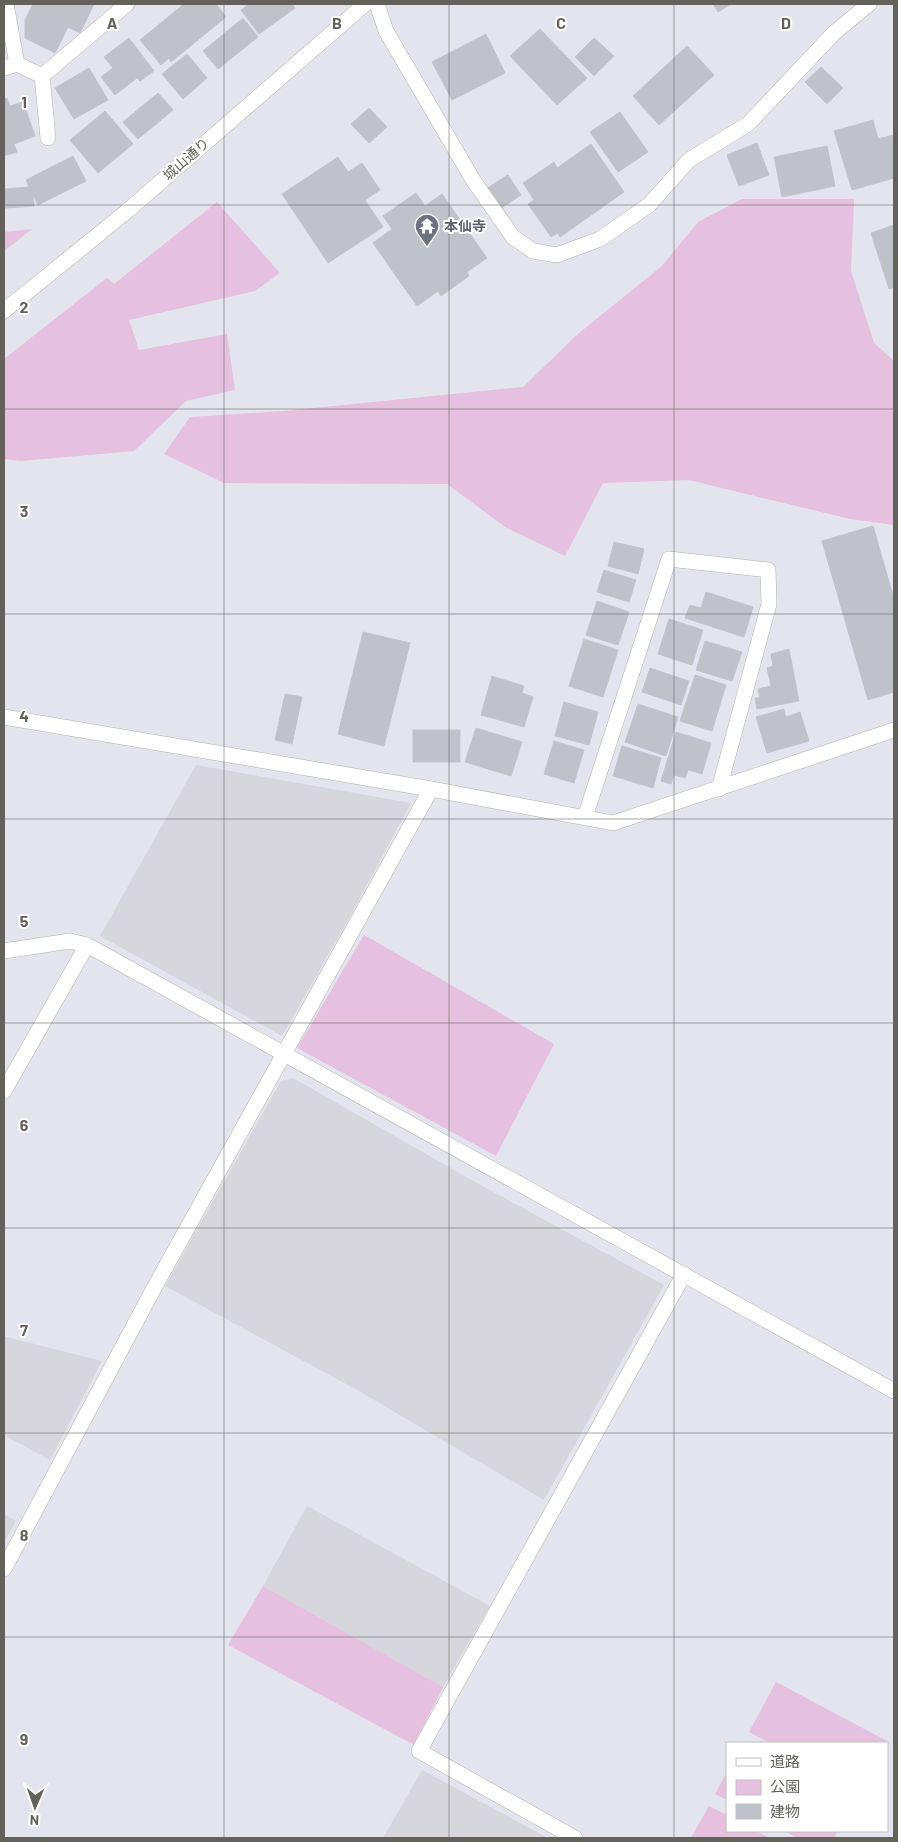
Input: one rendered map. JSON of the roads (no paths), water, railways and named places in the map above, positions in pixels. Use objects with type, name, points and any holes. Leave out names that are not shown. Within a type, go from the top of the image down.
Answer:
[{"type":"street","points":[[6,4],[10,66],[42,76]]},
{"type":"street","points":[[42,76],[126,4]]},
{"type":"street","name":"城山通り","points":[[4,311],[126,212],[365,4]]},
{"type":"street","points":[[376,4],[386,31],[473,180],[512,237],[534,251],[557,255],[600,239],[649,205],[689,160],[748,124],[834,33],[869,4]]},
{"type":"street","points":[[42,76],[48,138]]},
{"type":"street","points":[[585,817],[669,559],[768,570],[769,604],[719,789]]},
{"type":"street","points":[[4,717],[431,789],[613,823],[894,730]]},
{"type":"street","points":[[4,1569],[154,1288],[431,789]]},
{"type":"street","points":[[4,951],[70,942],[87,945],[894,1391]]},
{"type":"street","points":[[4,1091],[87,945]]},
{"type":"street","points":[[575,1838],[419,1751],[684,1274]]},
{"type":"place","name":"本仙寺","points":[[427,247]]}]
